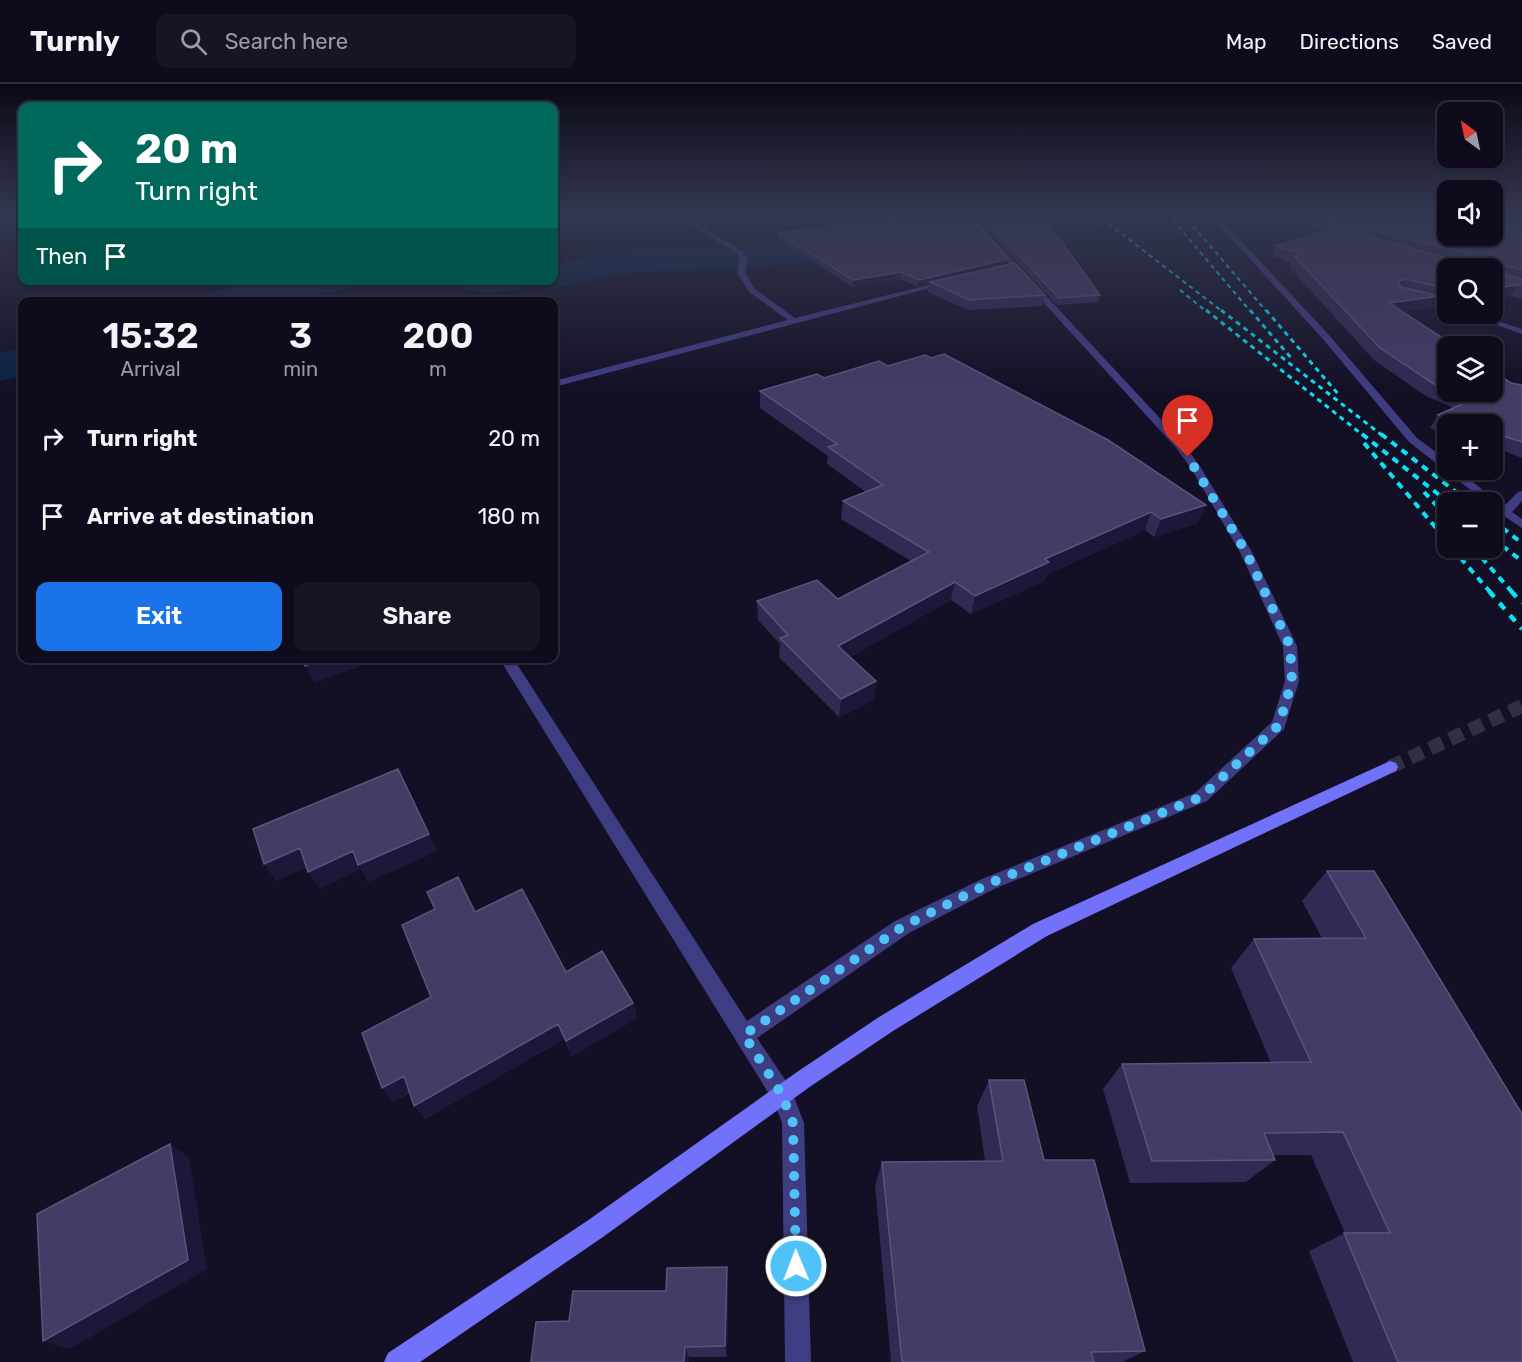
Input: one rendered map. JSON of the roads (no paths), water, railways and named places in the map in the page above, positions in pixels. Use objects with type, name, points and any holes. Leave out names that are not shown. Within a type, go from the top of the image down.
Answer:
[{"type":"street","points":[[741,273],[752,290],[795,322]]},
{"type":"street","points":[[744,1035],[902,927],[988,884],[1201,797],[1279,725],[1292,681],[1290,646],[1246,552],[1196,468],[1180,446],[1020,273]]},
{"type":"street","points":[[1266,273],[1326,337],[1413,440],[1437,459]]},
{"type":"street","points":[[558,383],[600,370],[959,280]]},
{"type":"street","points":[[1407,296],[1437,303]]},
{"type":"street","points":[[1500,324],[1522,332]]},
{"type":"street","points":[[1464,480],[1522,525]]},
{"type":"street","points":[[1505,512],[1522,494]]},
{"type":"street","points":[[509,663],[782,1095],[793,1123],[798,1362]]},
{"type":"street","points":[[397,1362],[595,1229],[782,1095],[886,1024],[1040,930],[1390,767]]},
{"type":"waterway","points":[[558,275],[571,273]]},
{"type":"waterway","points":[[239,297],[306,285]]},
{"type":"waterway","points":[[0,367],[18,363]]},
{"type":"tunnel","points":[[1390,767],[1522,706]]},
{"type":"railway","points":[[1172,273],[1223,312]]},
{"type":"railway","points":[[1218,273],[1251,312]]},
{"type":"railway","points":[[1233,273],[1267,312]]},
{"type":"railway","points":[[1180,290],[1207,312]]},
{"type":"railway","points":[[1206,310],[1364,436]]},
{"type":"railway","points":[[1221,310],[1383,436]]},
{"type":"railway","points":[[1250,310],[1292,359]]},
{"type":"railway","points":[[1266,310],[1339,395]]},
{"type":"railway","points":[[1362,434],[1437,493]]},
{"type":"railway","points":[[1381,434],[1456,492]]},
{"type":"railway","points":[[1364,443],[1437,529]]},
{"type":"railway","points":[[1424,492],[1437,506]]},
{"type":"railway","points":[[1503,528],[1522,543]]},
{"type":"railway","points":[[1503,546],[1522,561]]},
{"type":"railway","points":[[1461,558],[1491,593]]},
{"type":"railway","points":[[1482,558],[1513,593]]},
{"type":"railway","points":[[1489,591],[1522,629]]},
{"type":"railway","points":[[1511,591],[1522,603]]}]
